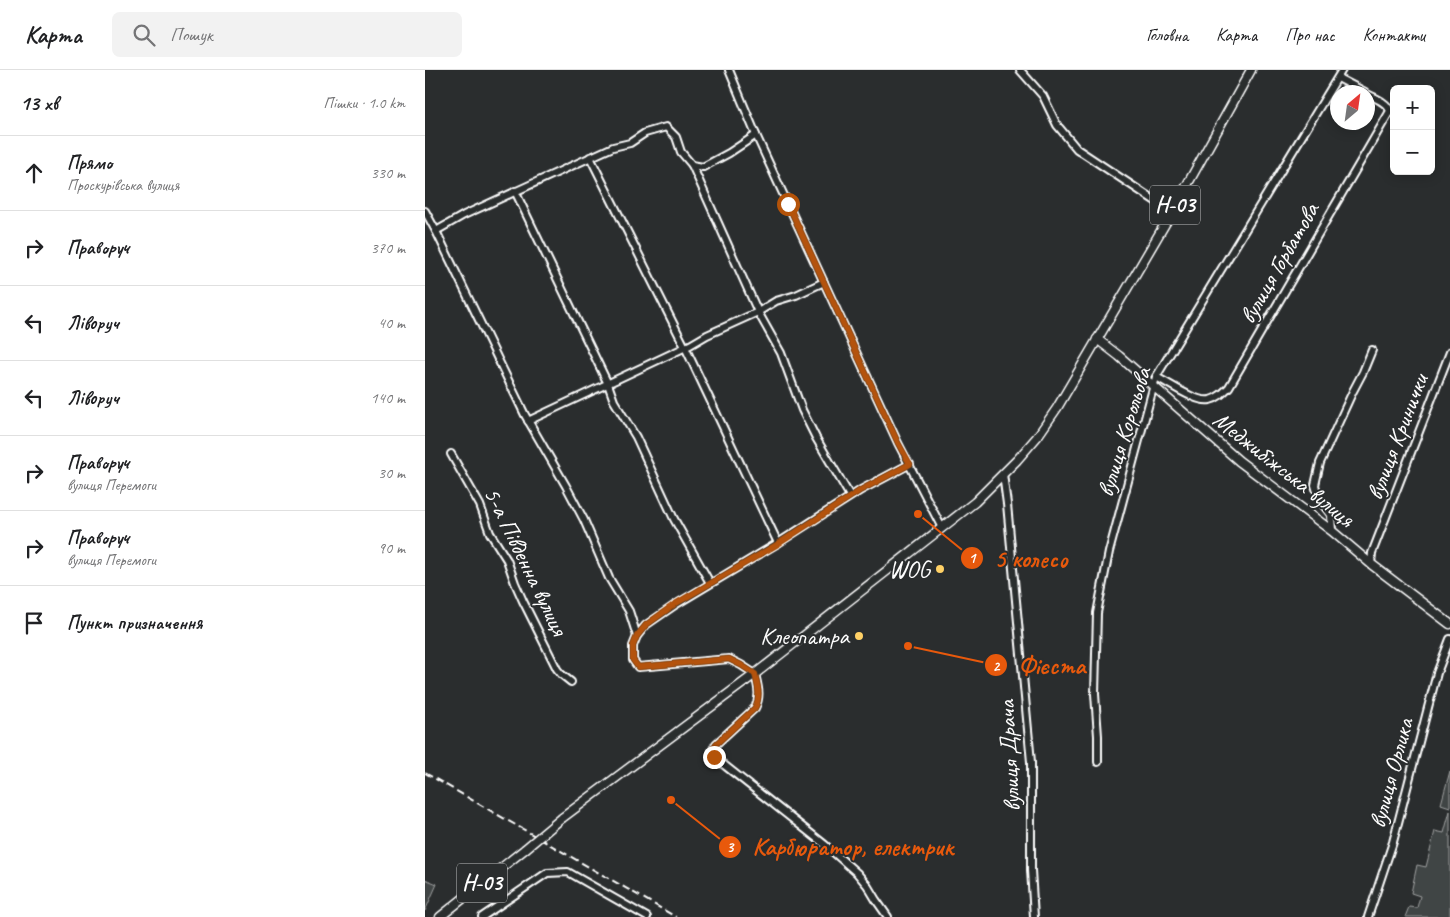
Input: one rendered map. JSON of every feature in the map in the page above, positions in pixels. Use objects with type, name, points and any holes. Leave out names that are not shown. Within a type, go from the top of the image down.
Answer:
[{"type":"main road","name":"Н-03","points":[[440,917],[562,818],[755,674],[942,528],[975,502],[1003,474],[1037,437],[1057,408],[1172,212],[1251,70]]},
{"type":"main road","name":"Меджибіжська вулиця","points":[[1097,339],[1239,461],[1450,624]]},
{"type":"street","points":[[729,70],[756,135],[898,443],[942,528]]},
{"type":"street","points":[[1020,70],[1043,96],[1057,126],[1077,149],[1172,212]]},
{"type":"street","name":"вулиця Корольова","points":[[1097,762],[1098,736],[1095,694],[1097,613],[1109,552],[1156,376],[1342,70]]},
{"type":"street","name":"вулиця Горбатова","points":[[1338,78],[1351,85]]},
{"type":"street","name":"вулиця Горбатова","points":[[1156,376],[1196,398],[1208,400],[1219,396],[1229,387],[1389,111],[1389,107],[1375,98]]},
{"type":"street","points":[[436,232],[464,215],[515,191],[613,147],[630,143],[645,133],[666,127],[676,137],[681,152],[692,165],[758,312],[781,353],[802,410],[850,496]]},
{"type":"street","points":[[692,165],[703,167],[756,135]]},
{"type":"street","points":[[590,157],[685,348],[778,544]]},
{"type":"street","points":[[515,191],[608,384],[614,401],[636,437],[674,519],[710,583]]},
{"type":"street","points":[[425,211],[528,421],[584,520],[609,578],[629,611],[637,636]]},
{"type":"street","points":[[528,421],[685,348],[707,335],[758,312],[775,301],[796,295],[824,282]]},
{"type":"street","points":[[1332,531],[1331,515],[1319,499],[1315,485],[1320,463],[1363,372],[1371,350]]},
{"type":"street","name":"вулиця Кринички","points":[[1371,564],[1372,553],[1450,352]]},
{"type":"street","name":"5-а Південна вулиця","points":[[451,454],[480,505],[490,534],[507,560],[523,601],[557,668],[571,682]]},
{"type":"street","points":[[888,917],[857,873],[824,844],[714,757],[712,751],[716,744],[755,708],[759,701],[755,674],[729,659],[638,667],[633,660],[633,646],[637,636],[646,625],[675,604],[778,544],[850,496],[910,464]]},
{"type":"street","name":"вулиця Драча","points":[[1003,474],[1031,762],[1033,917]]},
{"type":"street","name":"вулиця Орлика","points":[[1368,917],[1393,842],[1437,673],[1450,639]]},
{"type":"street","points":[[482,917],[547,873],[568,872],[647,917]]},
{"type":"shaded area","points":[[1450,771],[1450,807],[1441,804]]},
{"type":"shaded area","points":[[1450,811],[1450,917],[1405,917],[1409,907],[1417,908],[1420,896],[1411,893],[1417,865],[1426,867],[1435,831],[1444,833]]},
{"type":"shaded area","points":[[425,879],[437,884],[425,911]]},
{"type":"railway","points":[[425,773],[676,917]]},
{"type":"place","name":"5 колесо","points":[[918,514]]},
{"type":"place","name":"WOG","points":[[940,569]]},
{"type":"place","name":"Клеопатра","points":[[859,636]]},
{"type":"place","name":"Фієста","points":[[908,646]]},
{"type":"place","name":"Карбюратор, електрик","points":[[671,800]]},
{"type":"route","points":[[714,757],[712,751],[716,744],[755,708],[759,701],[755,674],[729,659],[638,667],[633,660],[633,646],[637,636],[646,625],[675,604],[778,544],[861,490],[910,464],[898,443],[788,204]]}]
